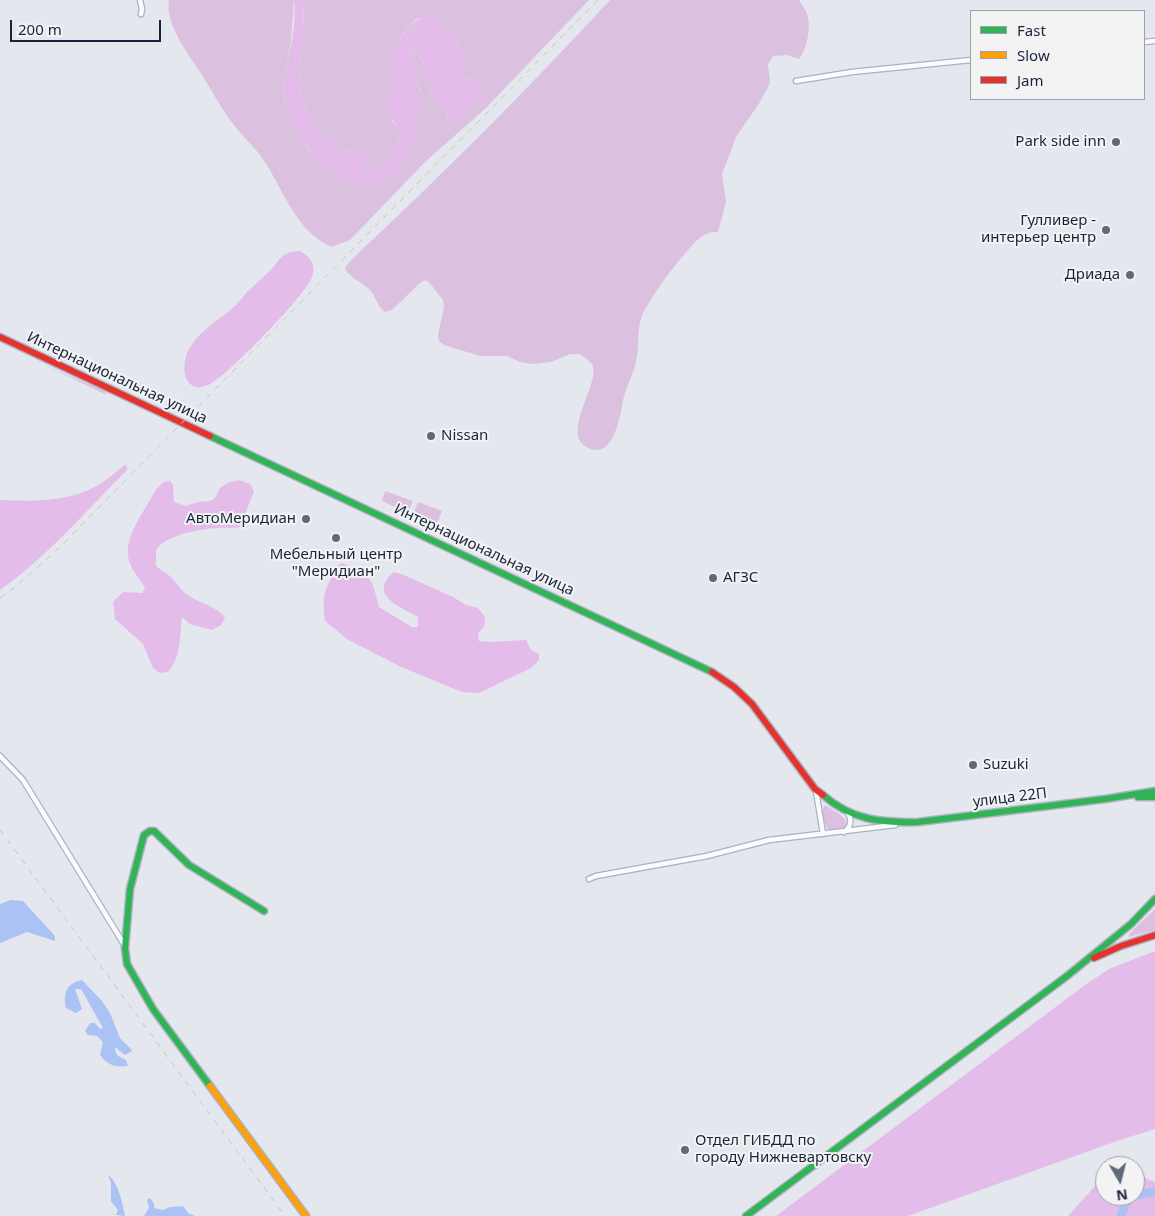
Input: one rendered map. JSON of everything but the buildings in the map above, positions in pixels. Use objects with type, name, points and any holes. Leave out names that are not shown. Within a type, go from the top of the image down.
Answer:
[{"type":"main road","name":"Интернациональная улица","points":[[0,337],[706,668],[734,687],[752,704],[815,789],[830,802],[847,812],[882,823],[918,822]]},
{"type":"main road","name":"улица 22П","points":[[918,822],[1155,791]]},
{"type":"main road","name":"улица 22П","points":[[1105,799],[1155,797]]},
{"type":"main road","points":[[264,911],[189,865],[154,831],[150,830],[144,835],[130,889],[125,948],[127,964],[143,996],[306,1216]]},
{"type":"main road","points":[[746,1216],[1067,976],[1130,924],[1155,900]]},
{"type":"main road","points":[[1067,976],[1107,952],[1155,935]]},
{"type":"street","points":[[140,0],[141,14]]},
{"type":"street","points":[[796,80],[852,72],[970,60]]},
{"type":"street","points":[[0,756],[23,780],[125,948]]},
{"type":"street","points":[[815,789],[820,806],[823,834]]},
{"type":"street","points":[[820,806],[823,802],[830,802]]},
{"type":"street","points":[[842,832],[848,828],[850,823],[847,812]]},
{"type":"street","points":[[589,879],[596,876],[707,856],[770,840],[918,822]]},
{"type":"shaded area","points":[[169,0],[294,0],[291,41],[283,89],[285,103],[296,128],[308,150],[323,167],[382,182],[420,90],[411,63],[412,48],[424,64],[430,84],[431,97],[448,114],[447,124],[456,123],[480,98],[474,80],[460,76],[461,67],[458,44],[445,31],[436,17],[416,19],[396,42],[393,37],[397,75],[390,89],[392,121],[401,129],[394,152],[386,164],[374,171],[365,172],[365,151],[358,154],[346,150],[322,136],[311,119],[301,95],[299,70],[304,27],[303,0],[589,0],[486,108],[426,161],[350,240],[331,247],[318,239],[298,218],[260,155],[235,127],[225,112],[174,29],[168,9]]},
{"type":"shaded area","points":[[294,0],[303,0],[304,27],[299,70],[301,95],[311,119],[322,136],[346,150],[358,154],[365,151],[365,172],[374,171],[386,164],[397,145],[401,129],[390,115],[387,104],[396,74],[393,37],[397,41],[418,20],[436,17],[466,56],[461,67],[460,76],[474,80],[484,87],[480,98],[456,123],[447,124],[448,114],[431,97],[430,84],[424,64],[412,48],[412,65],[419,88],[420,105],[414,136],[403,161],[389,177],[375,184],[351,183],[338,177],[326,170],[311,153],[295,127],[285,101],[284,86],[294,27]]},
{"type":"shaded area","points":[[610,0],[799,0],[808,16],[809,29],[805,49],[799,59],[788,55],[773,56],[768,64],[770,83],[760,102],[736,137],[722,174],[726,202],[718,232],[710,232],[699,238],[661,284],[646,308],[639,327],[635,365],[624,395],[617,427],[606,446],[593,450],[585,446],[579,439],[580,418],[594,372],[592,364],[580,354],[570,354],[551,362],[533,364],[520,362],[507,356],[480,356],[444,345],[439,341],[438,335],[444,307],[443,300],[429,282],[425,280],[420,283],[392,310],[385,312],[369,289],[352,277],[345,268],[352,259],[484,132]]},
{"type":"shaded area","points":[[299,251],[311,260],[314,270],[308,284],[299,296],[274,325],[225,373],[202,387],[195,387],[191,384],[185,375],[185,362],[192,344],[209,326],[235,306],[284,255]]},
{"type":"shaded area","points":[[44,365],[104,391],[107,395]]},
{"type":"shaded area","points":[[126,464],[127,470],[66,533],[34,563],[0,590],[0,500],[37,501],[71,496],[99,485]]},
{"type":"shaded area","points":[[239,480],[250,484],[254,491],[240,527],[193,531],[167,540],[156,550],[156,566],[172,578],[185,593],[217,610],[225,618],[221,625],[212,630],[190,624],[182,617],[178,653],[168,672],[160,673],[153,668],[143,644],[115,619],[113,602],[123,592],[142,593],[145,589],[131,566],[128,557],[130,537],[134,527],[155,491],[165,482],[170,481],[173,485],[174,502],[185,506],[210,501],[215,498],[220,488],[228,483]]},
{"type":"shaded area","points":[[385,491],[413,501],[408,513],[382,501]]},
{"type":"shaded area","points":[[418,502],[442,511],[436,526],[413,515]]},
{"type":"shaded area","points":[[342,563],[365,574],[369,578],[372,582],[379,607],[412,627],[418,627],[418,617],[395,604],[385,593],[384,587],[387,580],[394,572],[453,597],[466,605],[478,608],[485,617],[484,627],[478,633],[479,641],[526,640],[531,650],[539,654],[539,660],[531,668],[479,693],[462,692],[399,666],[347,639],[325,621],[324,597],[330,580],[338,565]]},
{"type":"shaded area","points":[[824,806],[827,806],[843,817],[846,827],[838,830],[828,829],[823,818]]},
{"type":"shaded area","points":[[1155,909],[1155,930],[1128,937],[1130,933]]},
{"type":"shaded area","points":[[1155,951],[1155,1129],[908,1216],[776,1216],[1085,985],[1109,969]]},
{"type":"shaded area","points":[[1145,1178],[1155,1182],[1155,1216],[1068,1216],[1095,1186],[1095,1206],[1145,1206]]},
{"type":"water","points":[[11,900],[23,901],[55,936],[55,941],[27,932],[0,943],[0,904]]},
{"type":"water","points":[[82,980],[102,1001],[110,1013],[120,1038],[132,1050],[125,1055],[115,1047],[119,1057],[126,1060],[128,1066],[116,1066],[106,1062],[100,1055],[103,1042],[97,1036],[88,1035],[85,1031],[90,1023],[95,1023],[100,1029],[103,1028],[81,989],[75,989],[82,1009],[76,1013],[66,1008],[65,998],[69,986]]},
{"type":"water","points":[[108,1175],[115,1182],[125,1216],[116,1215],[118,1210],[111,1201],[111,1183]]},
{"type":"water","points":[[150,1198],[154,1208],[163,1210],[170,1207],[183,1206],[188,1213],[195,1216],[144,1216],[149,1208],[147,1200]]},
{"type":"waterway","points":[[1145,1194],[1155,1192]]},
{"type":"waterway","points":[[1121,1216],[1125,1206]]},
{"type":"railway","points":[[0,598],[18,585],[59,548],[598,0]]},
{"type":"railway","points":[[0,830],[285,1216]]},
{"type":"traffic: fast","points":[[210,436],[712,672]]},
{"type":"traffic: fast","points":[[823,795],[856,815],[892,822],[918,822],[1155,791]]},
{"type":"traffic: fast","points":[[1138,797],[1155,797]]},
{"type":"traffic: fast","points":[[210,1086],[153,1009],[127,964],[125,948],[130,889],[144,835],[154,831],[189,865],[264,911]]},
{"type":"traffic: fast","points":[[746,1216],[1067,976],[1131,924],[1155,899]]},
{"type":"traffic: slow","points":[[210,1086],[306,1216]]},
{"type":"traffic: jam","points":[[0,337],[210,436]]},
{"type":"traffic: jam","points":[[712,672],[734,687],[752,704],[815,789],[823,795]]},
{"type":"traffic: jam","points":[[1094,958],[1121,946],[1155,935]]},
{"type":"place","name":"Park side inn","points":[[1116,142]]},
{"type":"place","name":"Гулливер - интерьер центр","points":[[1106,230]]},
{"type":"place","name":"Дриада","points":[[1130,275]]},
{"type":"place","name":"Nissan","points":[[431,436]]},
{"type":"place","name":"АвтоМеридиан","points":[[306,519]]},
{"type":"place","name":"Мебельный центр \"Меридиан\"","points":[[336,538]]},
{"type":"place","name":"АГЗС","points":[[713,578]]},
{"type":"place","name":"Suzuki","points":[[973,765]]},
{"type":"place","name":"Отдел ГИБДД по городу Нижневартовску","points":[[685,1150]]}]
